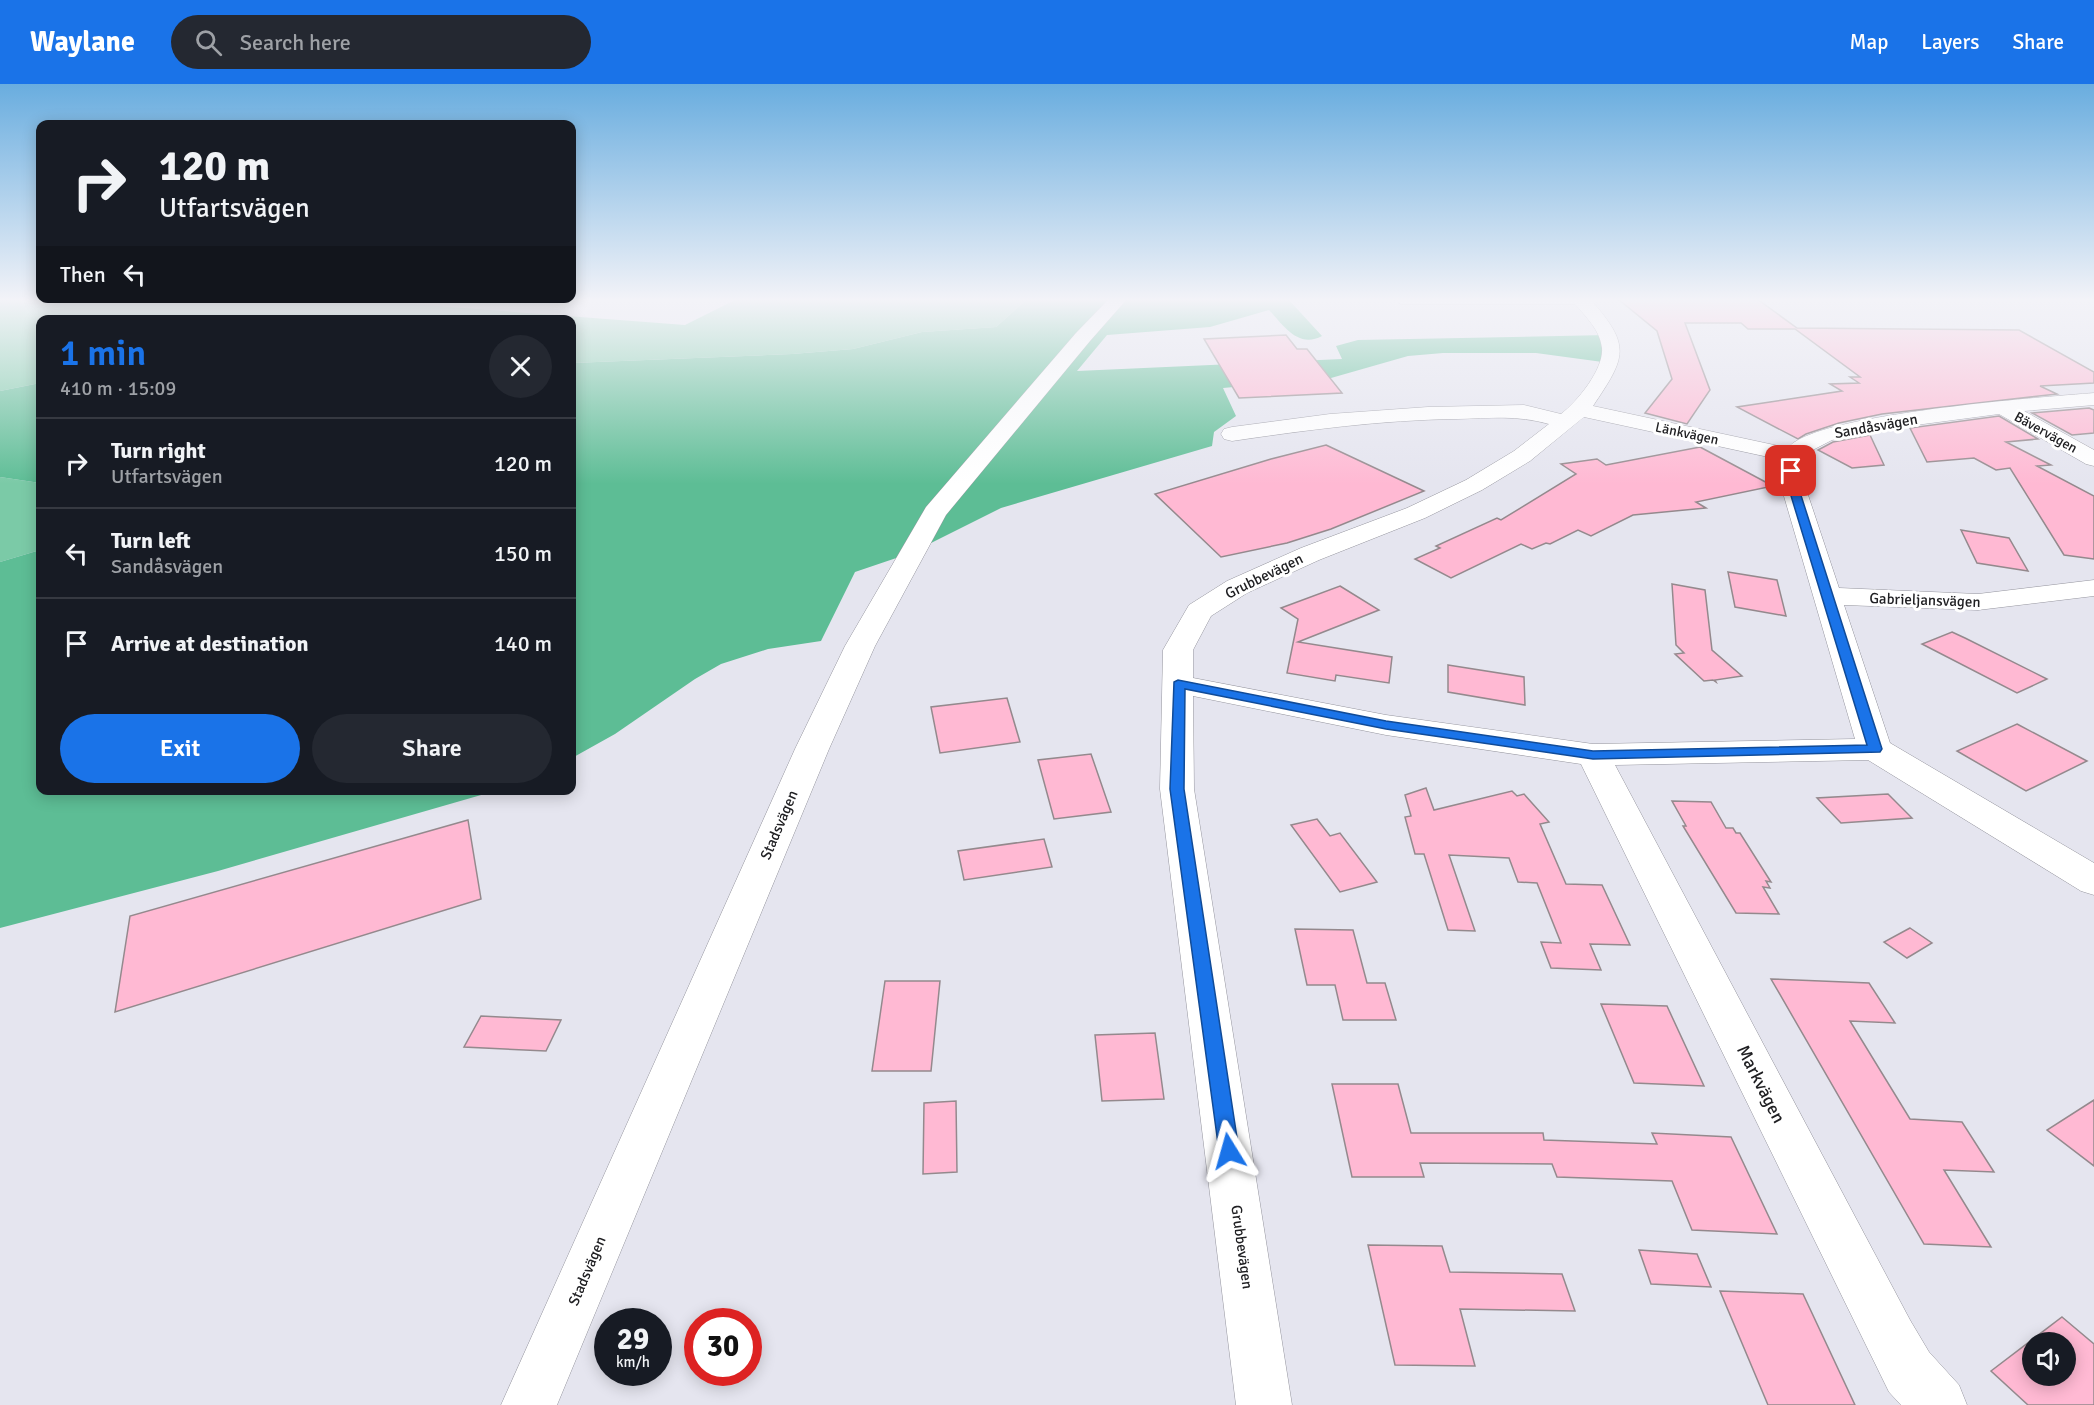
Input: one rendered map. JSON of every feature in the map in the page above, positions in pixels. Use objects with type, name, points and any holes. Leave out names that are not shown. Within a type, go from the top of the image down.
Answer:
[{"type":"street","name":"Stadsvägen","points":[[529,1405],[807,760],[860,646],[935,512],[1063,361]]},
{"type":"street","name":"Grubbevägen","points":[[1264,1405],[1177,789],[1178,650],[1199,611],[1218,598],[1260,576],[1416,513],[1474,485],[1522,456],[1572,416],[1606,372],[1609,361]]},
{"type":"street","name":"Sandåsvägen","points":[[1794,456],[1803,445],[1837,433],[1999,406],[2094,399]]},
{"type":"street","name":"Bävervägen","points":[[1999,406],[2094,459]]},
{"type":"street","points":[[1232,434],[1330,420],[1428,413],[1524,411],[1572,416]]},
{"type":"street","name":"Länkvägen","points":[[1572,416],[1794,456]]},
{"type":"street","points":[[1794,456],[1791,471],[1793,486],[1875,749]]},
{"type":"street","name":"Gabrieljansvägen","points":[[1827,596],[1978,602],[2094,588]]},
{"type":"street","points":[[1178,684],[1386,725],[1593,755],[1875,749],[2094,881]]},
{"type":"street","name":"Markvägen","points":[[1593,755],[1891,1339],[1909,1372],[1939,1405]]},
{"type":"green space","points":[[0,361],[36,361],[36,384],[0,391]]},
{"type":"green space","points":[[576,361],[630,361],[576,363]]},
{"type":"green space","points":[[630,361],[1086,361],[1077,371],[1306,361],[1392,361],[1331,378],[1223,388],[1236,416],[1214,432],[1212,446],[1001,508],[911,553],[855,572],[821,641],[768,649],[721,664],[695,679],[615,734],[576,756],[576,363]]},
{"type":"green space","points":[[36,384],[36,482],[0,477],[0,391]]},
{"type":"green space","points":[[0,477],[36,482],[36,551],[0,562]]},
{"type":"green space","points":[[36,551],[36,795],[481,795],[218,871],[0,928],[0,562]]},
{"type":"building","points":[[1217,361],[1316,361],[1342,393],[1239,398]]},
{"type":"building","points":[[1666,361],[1699,361],[1710,390],[1687,424],[1645,413],[1672,379]]},
{"type":"building","points":[[1838,361],[2074,361],[2094,372],[2094,383],[2040,386],[2057,394],[1882,414],[1839,423],[1798,439],[1737,407],[1842,391],[1830,384],[1859,383],[1850,377],[1860,377]]},
{"type":"building","points":[[2089,408],[2094,410],[2094,433],[2072,435],[2032,413]]},
{"type":"building","points":[[1999,416],[2038,439],[2006,442],[2051,465],[2037,466],[2094,496],[2094,559],[2064,555],[2010,468],[1996,470],[1974,458],[1927,462],[1910,428]]},
{"type":"building","points":[[1870,435],[1884,465],[1852,468],[1818,450],[1833,442]]},
{"type":"building","points":[[1326,445],[1424,491],[1331,529],[1287,543],[1221,557],[1155,494],[1271,459]]},
{"type":"building","points":[[1700,447],[1773,486],[1696,502],[1706,508],[1633,515],[1591,536],[1578,530],[1550,544],[1546,543],[1532,549],[1521,544],[1451,578],[1415,559],[1440,548],[1436,546],[1497,518],[1501,520],[1576,474],[1561,464],[1597,459],[1606,465]]},
{"type":"building","points":[[1961,530],[2009,538],[2028,571],[1977,563]]},
{"type":"building","points":[[1728,572],[1777,580],[1786,616],[1735,607]]},
{"type":"building","points":[[1672,584],[1705,590],[1712,650],[1742,676],[1715,680],[1716,682],[1704,681],[1675,654],[1684,653],[1676,645]]},
{"type":"building","points":[[1340,586],[1379,610],[1298,642],[1392,657],[1389,683],[1336,675],[1335,681],[1287,673],[1298,619],[1281,608]]},
{"type":"building","points":[[1952,632],[2047,679],[2017,693],[1922,644]]},
{"type":"building","points":[[1448,665],[1524,677],[1525,705],[1448,692]]},
{"type":"building","points":[[1007,698],[1020,742],[940,753],[931,707]]},
{"type":"building","points":[[2017,724],[2087,761],[2026,791],[1957,751]]},
{"type":"building","points":[[1091,754],[1111,812],[1054,819],[1038,760]]},
{"type":"building","points":[[1426,788],[1434,810],[1512,791],[1517,796],[1524,794],[1549,822],[1540,824],[1566,884],[1602,885],[1630,945],[1590,944],[1601,970],[1551,968],[1541,942],[1561,943],[1537,883],[1518,882],[1509,858],[1449,855],[1475,931],[1448,930],[1424,854],[1415,854],[1405,817],[1411,816],[1405,795]]},
{"type":"building","points":[[1888,794],[1912,818],[1841,823],[1817,798]]},
{"type":"building","points":[[1672,801],[1711,802],[1726,828],[1733,828],[1736,833],[1740,833],[1771,882],[1766,881],[1770,888],[1763,887],[1779,914],[1736,913],[1683,826],[1686,826]]},
{"type":"building","points":[[1317,819],[1330,836],[1340,833],[1377,882],[1340,892],[1291,825]]},
{"type":"building","points":[[468,820],[481,899],[115,1012],[130,916]]},
{"type":"building","points":[[1044,839],[1052,867],[964,880],[958,851]]},
{"type":"building","points":[[1910,928],[1932,943],[1907,958],[1884,942]]},
{"type":"building","points":[[1295,929],[1353,930],[1367,983],[1385,983],[1396,1020],[1343,1020],[1335,985],[1307,985]]},
{"type":"building","points":[[1771,979],[1869,983],[1895,1023],[1850,1021],[1910,1119],[1962,1122],[1994,1172],[1944,1170],[1991,1247],[1924,1244]]},
{"type":"building","points":[[885,981],[940,981],[931,1071],[872,1071]]},
{"type":"building","points":[[1601,1004],[1667,1006],[1704,1086],[1634,1083]]},
{"type":"building","points":[[481,1016],[561,1020],[546,1051],[464,1047]]},
{"type":"building","points":[[1155,1033],[1164,1099],[1102,1101],[1095,1035]]},
{"type":"building","points":[[1332,1084],[1398,1084],[1411,1133],[1543,1133],[1544,1140],[1657,1144],[1652,1133],[1731,1137],[1777,1234],[1692,1230],[1672,1181],[1557,1177],[1552,1164],[1420,1163],[1424,1177],[1352,1177]]},
{"type":"building","points":[[2094,1100],[2094,1166],[2047,1130]]},
{"type":"building","points":[[956,1101],[957,1172],[923,1174],[924,1103]]},
{"type":"building","points":[[1368,1245],[1442,1246],[1450,1272],[1562,1274],[1575,1311],[1460,1309],[1475,1366],[1395,1365]]},
{"type":"building","points":[[1639,1250],[1697,1254],[1711,1287],[1651,1284]]},
{"type":"building","points":[[1720,1291],[1803,1294],[1855,1405],[1768,1405]]},
{"type":"building","points":[[2062,1317],[2094,1344],[2094,1405],[2028,1405],[1991,1371],[2022,1347],[2022,1386],[2076,1386],[2076,1332],[2042,1332]]},
{"type":"route","points":[[1229,1151],[1177,789],[1178,684],[1386,725],[1593,755],[1875,749],[1793,486],[1791,471]]}]
